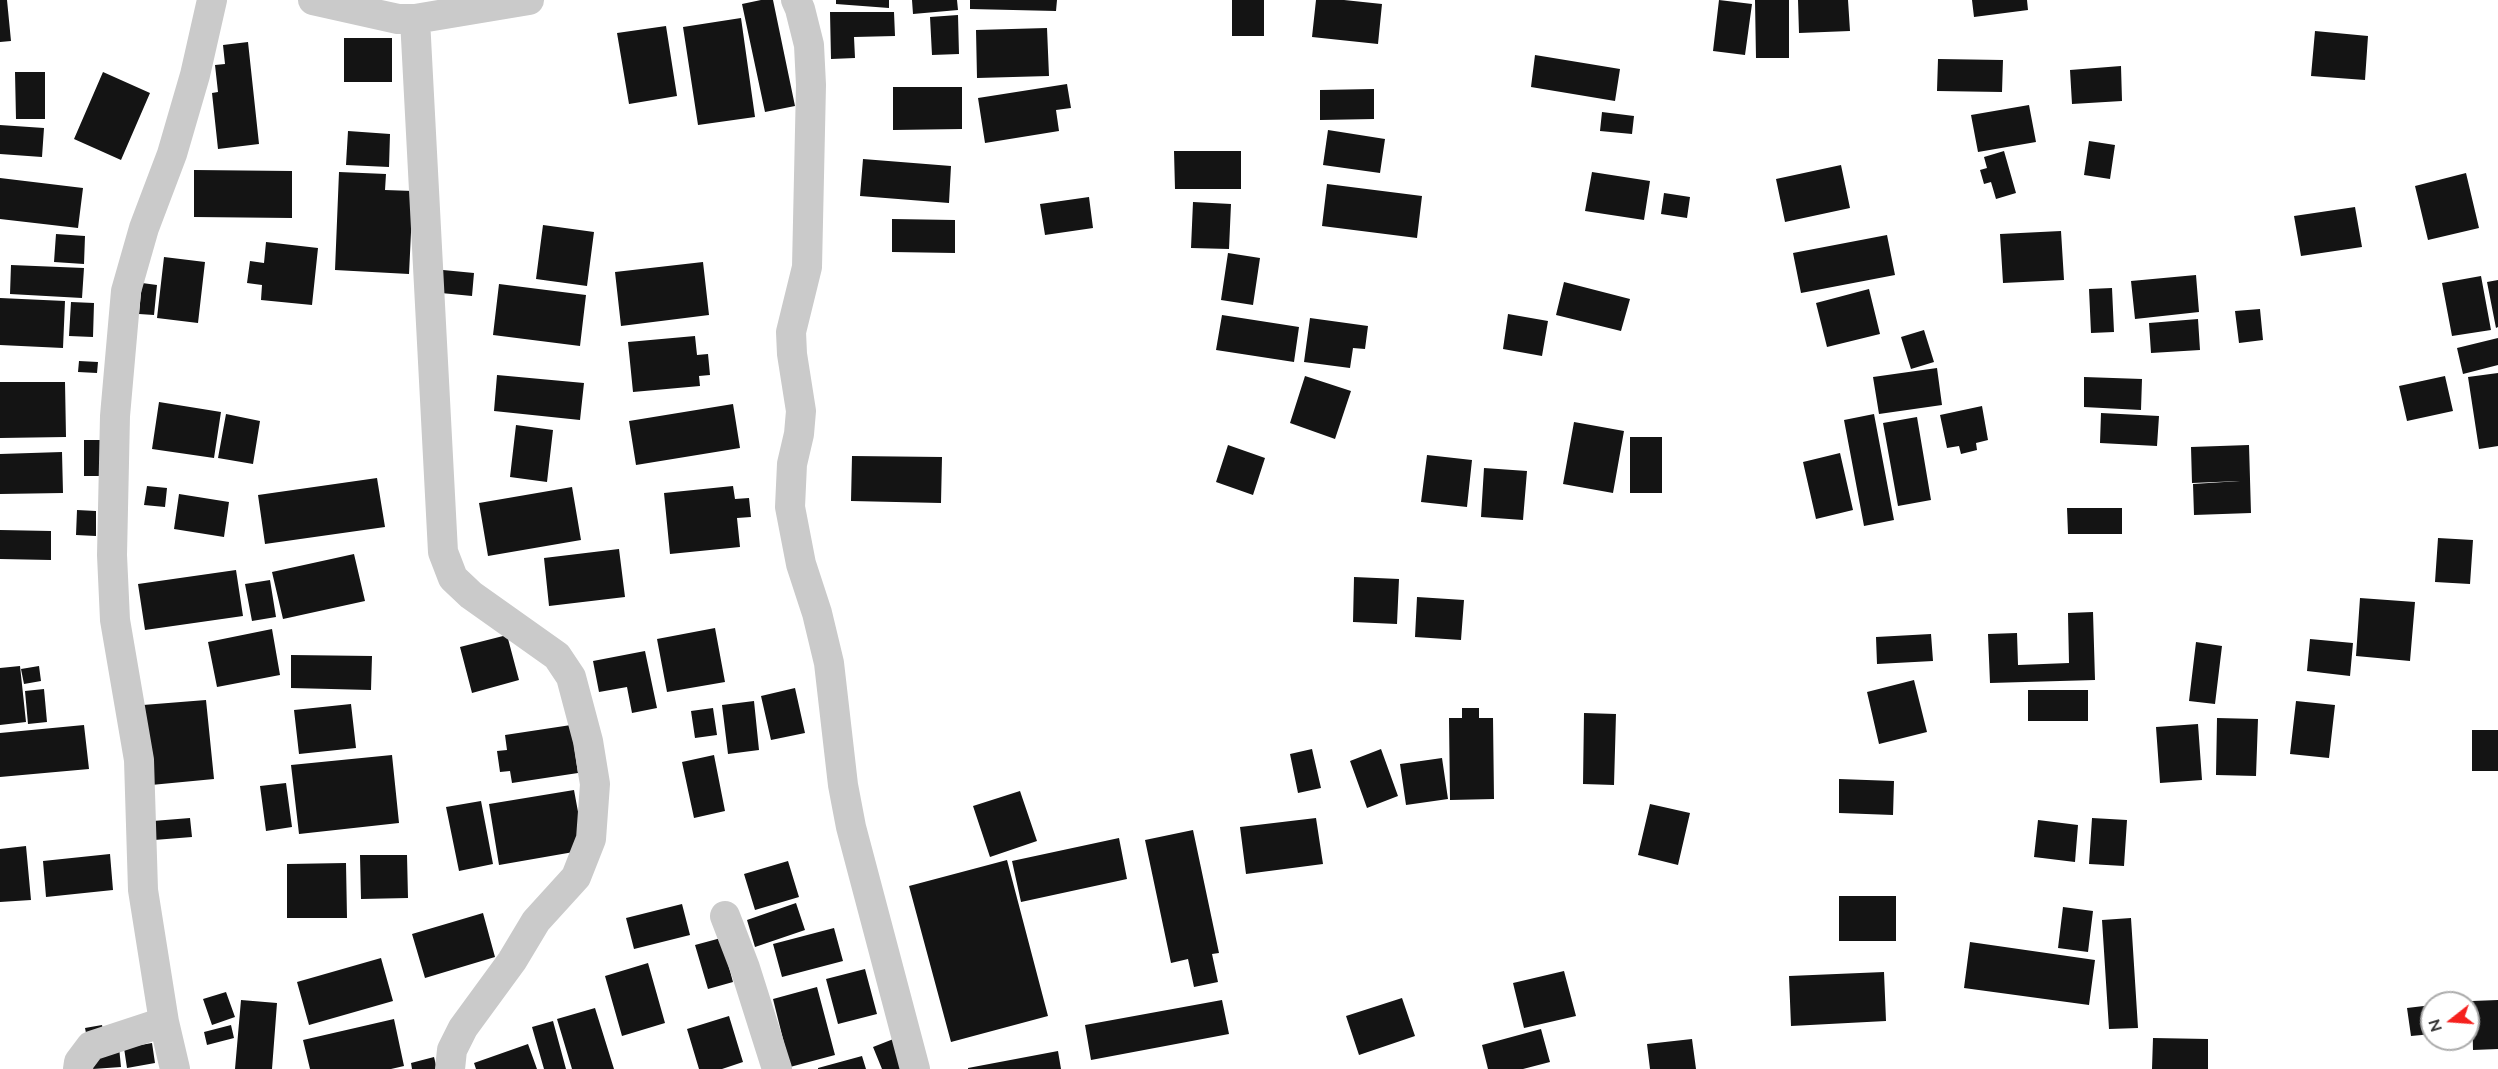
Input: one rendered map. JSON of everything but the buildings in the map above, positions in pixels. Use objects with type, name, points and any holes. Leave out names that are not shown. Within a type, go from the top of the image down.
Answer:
[{"type":"street","points":[[175,1069],[164,1022],[143,890],[136,740],[115,620],[112,555],[115,416],[126,291],[144,228],[180,128],[212,0]]},
{"type":"street","points":[[313,0],[399,19],[415,19],[529,0]]},
{"type":"street","points":[[796,0],[809,45],[811,84],[807,267],[791,332],[801,411],[799,434],[792,464],[790,507],[801,564],[818,613],[830,663],[843,785],[851,827],[915,1069]]},
{"type":"street","points":[[415,19],[443,552],[453,578],[471,595],[557,656],[571,677],[588,741],[595,784],[591,839],[576,877],[536,921],[512,961],[463,1028],[452,1050],[450,1069]]},
{"type":"street","points":[[725,916],[746,968],[777,1069]]},
{"type":"street","points":[[78,1069],[79,1062],[91,1046],[164,1022]]}]
